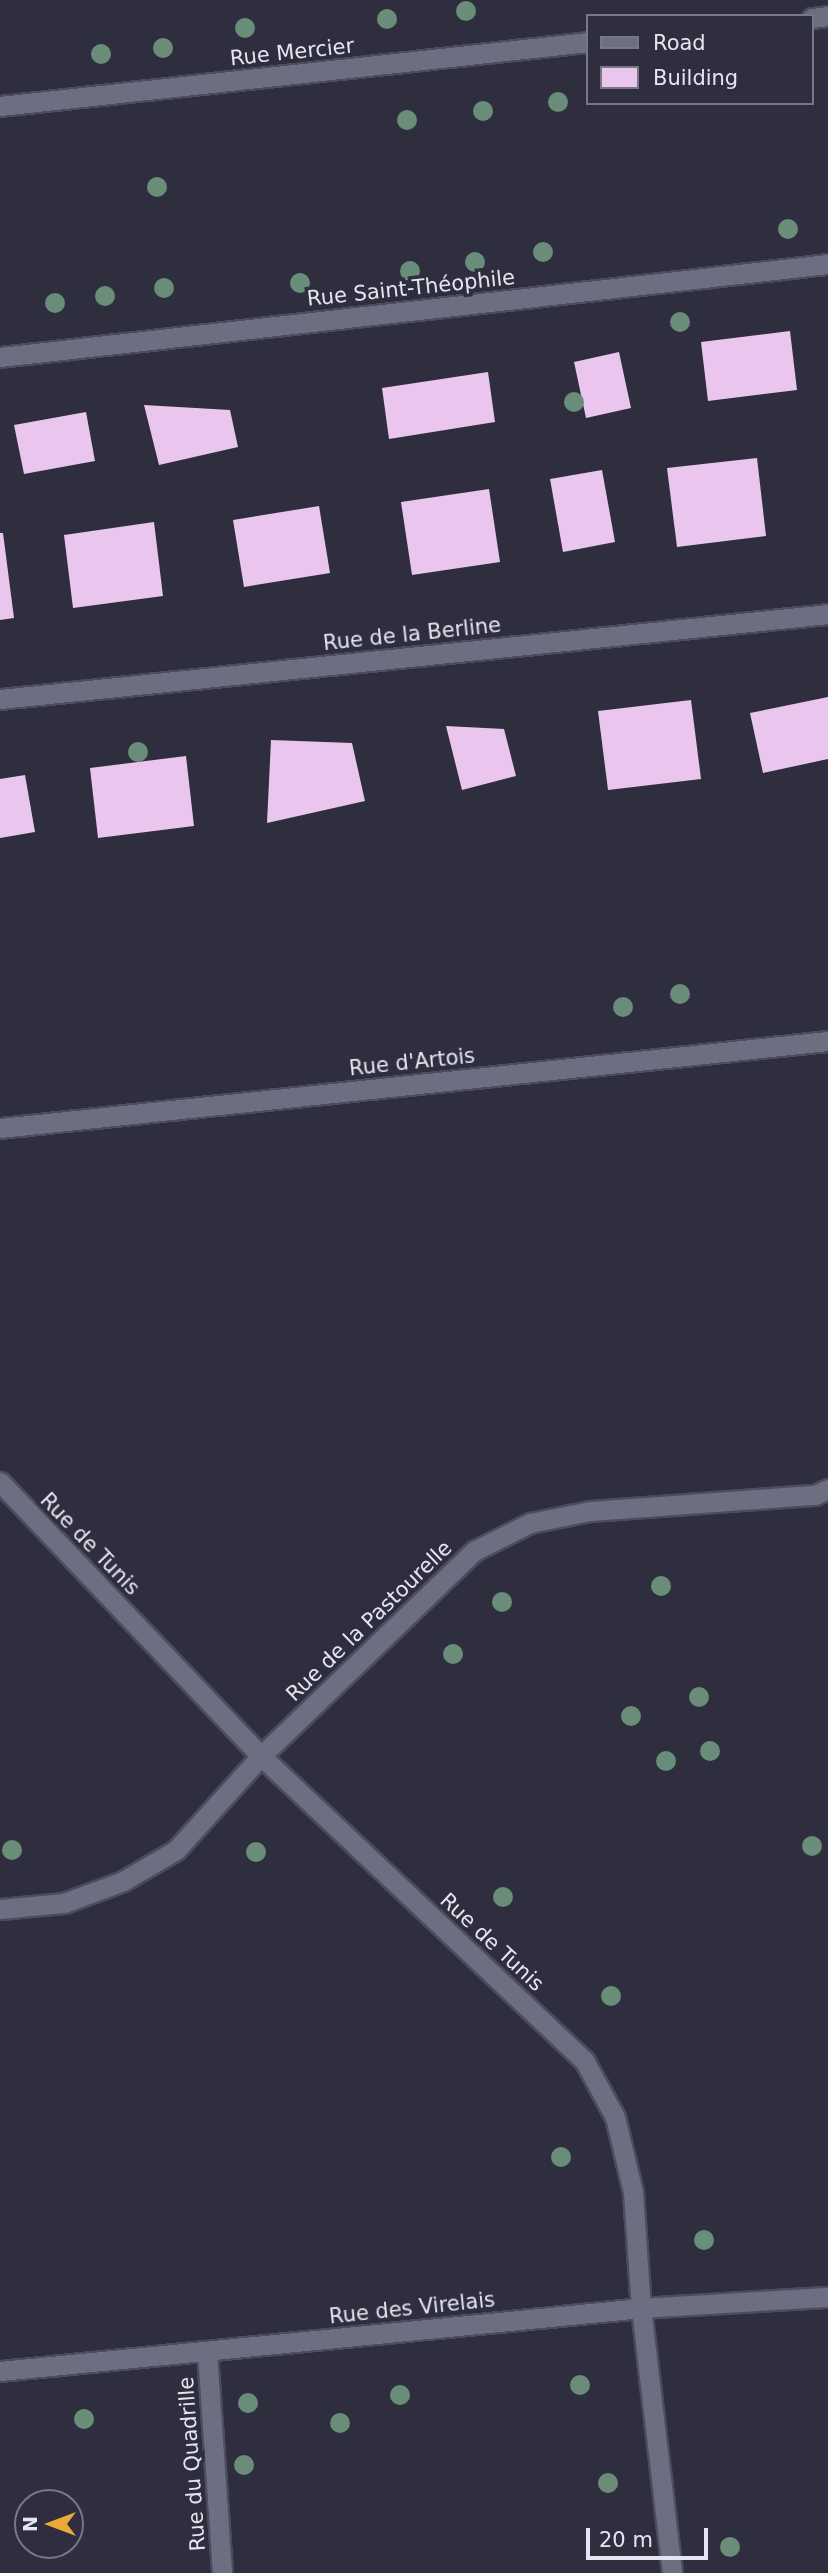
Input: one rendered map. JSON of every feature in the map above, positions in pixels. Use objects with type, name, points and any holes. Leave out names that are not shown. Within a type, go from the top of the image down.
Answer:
[{"type":"street","name":"Rue Mercier","points":[[0,106],[586,42]]},
{"type":"street","name":"Rue Saint-Théophile","points":[[0,358],[828,264]]},
{"type":"street","name":"Rue de la Berline","points":[[0,699],[828,614]]},
{"type":"street","name":"Rue d'Artois","points":[[0,1128],[828,1041]]},
{"type":"street","name":"Rue de Tunis","points":[[0,1482],[261,1756],[584,2060],[615,2117],[634,2192],[641,2308],[672,2573]]},
{"type":"street","name":"Rue de la Pastourelle","points":[[0,1909],[64,1903],[134,1875],[176,1850],[261,1756],[474,1551],[530,1523],[590,1511],[815,1495],[828,1489]]},
{"type":"street","name":"Rue des Virelais","points":[[0,2371],[641,2308],[828,2297]]},
{"type":"street","name":"Rue du Quadrille","points":[[207,2352],[222,2573]]},
{"type":"building","points":[[790,331],[797,390],[708,401],[701,342]]},
{"type":"building","points":[[619,352],[631,408],[586,418],[574,362]]},
{"type":"building","points":[[488,372],[495,422],[389,439],[382,388]]},
{"type":"building","points":[[144,405],[230,410],[238,447],[159,465]]},
{"type":"building","points":[[86,412],[95,461],[24,474],[14,425]]},
{"type":"building","points":[[757,458],[766,536],[677,547],[667,468]]},
{"type":"building","points":[[602,470],[615,542],[563,552],[550,479]]},
{"type":"building","points":[[489,489],[500,562],[412,575],[401,502]]},
{"type":"building","points":[[319,506],[330,573],[244,587],[233,520]]},
{"type":"building","points":[[154,522],[163,596],[73,608],[64,535]]},
{"type":"building","points":[[0,533],[3,533],[14,618],[0,620]]},
{"type":"building","points":[[828,697],[828,759],[763,773],[750,713]]},
{"type":"building","points":[[691,700],[701,779],[608,790],[598,711]]},
{"type":"building","points":[[446,726],[504,729],[516,776],[462,790]]},
{"type":"building","points":[[271,740],[352,743],[365,801],[267,823]]},
{"type":"building","points":[[186,756],[194,826],[98,838],[90,768]]},
{"type":"building","points":[[25,775],[35,832],[0,838],[0,779]]}]
